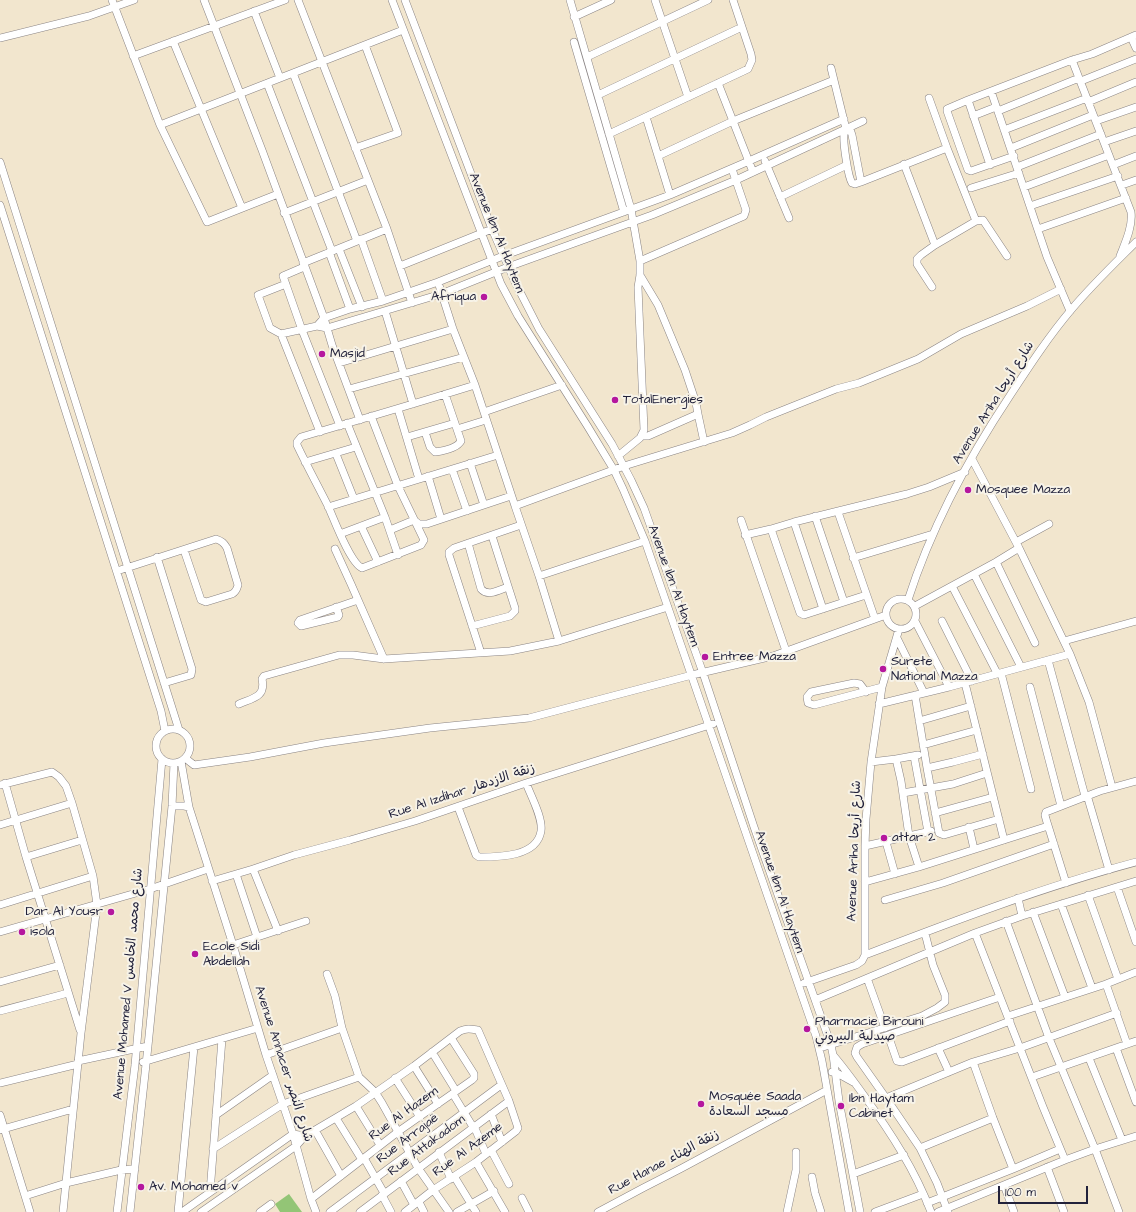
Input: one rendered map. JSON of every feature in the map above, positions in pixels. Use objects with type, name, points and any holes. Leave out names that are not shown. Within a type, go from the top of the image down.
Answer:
[{"type":"street","points":[[112,0],[160,125],[207,222],[278,194]]},
{"type":"street","points":[[204,0],[278,194],[360,420]]},
{"type":"street","points":[[133,56],[285,0]]},
{"type":"street","points":[[298,0],[387,229],[412,303]]},
{"type":"street","name":"Avenue Ibn Al Haytem","points":[[392,0],[491,260],[512,306],[614,470],[645,541],[820,1048],[849,1212]]},
{"type":"street","name":"Avenue Ibn Al Haytem","points":[[405,0],[492,229],[508,267],[531,314],[604,431],[624,466],[650,523],[831,1045],[834,1055],[835,1072],[860,1212]]},
{"type":"street","points":[[570,0],[609,134],[627,211]]},
{"type":"street","points":[[574,17],[611,0]]},
{"type":"street","points":[[656,0],[688,96]]},
{"type":"street","points":[[587,57],[708,0]]},
{"type":"street","points":[[609,134],[688,96],[745,71],[751,64],[751,54],[733,0]]},
{"type":"street","points":[[0,38],[89,16],[115,8],[129,1]]},
{"type":"street","points":[[254,11],[280,78]]},
{"type":"street","points":[[598,95],[742,27]]},
{"type":"street","points":[[160,125],[403,30]]},
{"type":"street","points":[[1014,156],[971,171],[968,170],[947,111],[948,108],[1072,60],[1092,54],[1134,36],[1136,48]]},
{"type":"street","points":[[173,41],[242,208]]},
{"type":"street","points":[[574,42],[627,211],[633,221],[640,262],[638,287],[644,427],[642,436],[618,456]]},
{"type":"street","points":[[355,148],[398,133],[365,45]]},
{"type":"street","points":[[973,116],[997,109],[1136,59]]},
{"type":"street","points":[[1072,60],[1113,165],[1130,202],[1132,218],[1120,258]]},
{"type":"street","points":[[831,68],[846,129],[844,134],[847,165],[851,182],[856,184],[947,148]]},
{"type":"street","points":[[293,73],[338,192],[383,301]]},
{"type":"street","points":[[658,156],[733,121],[834,80]]},
{"type":"street","points":[[1004,130],[1136,82]]},
{"type":"street","points":[[268,83],[333,251],[362,307]]},
{"type":"street","points":[[718,83],[753,172]]},
{"type":"street","points":[[991,91],[1048,257],[1070,311]]},
{"type":"street","points":[[929,98],[976,221]]},
{"type":"street","points":[[968,100],[990,165]]},
{"type":"street","points":[[1011,148],[1094,118],[1136,106]]},
{"type":"street","points":[[646,116],[670,195]]},
{"type":"street","points":[[317,326],[324,318],[350,309],[383,301],[438,282],[491,260],[670,195],[749,162],[844,119]]},
{"type":"street","points":[[286,284],[258,295],[270,328],[281,334],[317,326],[327,328],[441,294],[496,271],[652,215],[736,180],[863,121]]},
{"type":"street","points":[[846,129],[852,134],[861,182]]},
{"type":"street","points":[[1104,142],[1136,131]]},
{"type":"street","points":[[971,188],[1018,170],[1101,134]]},
{"type":"street","points":[[846,155],[856,153]]},
{"type":"street","points":[[763,155],[789,218]]},
{"type":"street","points":[[1024,187],[1109,155]]},
{"type":"street","points":[[1113,165],[1136,156]]},
{"type":"street","points":[[0,162],[3,181],[67,374],[179,730]]},
{"type":"street","points":[[904,164],[935,245]]},
{"type":"street","points":[[780,197],[847,165]]},
{"type":"street","points":[[640,262],[744,216],[746,210],[732,169]]},
{"type":"street","points":[[1030,206],[1118,176]]},
{"type":"street","points":[[284,213],[368,180]]},
{"type":"street","points":[[1122,186],[1136,180]]},
{"type":"street","points":[[1038,229],[1130,202]]},
{"type":"street","points":[[0,204],[161,711],[165,731]]},
{"type":"street","points":[[932,287],[917,264],[917,259],[935,245],[976,221],[983,220],[1007,256]]},
{"type":"street","points":[[387,229],[333,251],[283,276],[302,330],[344,424],[356,447],[385,517],[398,555]]},
{"type":"street","points":[[400,266],[492,229]]},
{"type":"street","name":"Avenue Ariha شارع أريحا","points":[[908,600],[933,534],[965,472],[1002,408],[1030,364],[1070,311],[1091,287],[1136,242]]},
{"type":"street","points":[[333,251],[350,309]]},
{"type":"street","points":[[640,275],[658,304],[686,370],[696,403],[704,442]]},
{"type":"street","points":[[438,282],[441,294],[475,385],[539,576],[559,641]]},
{"type":"street","points":[[515,506],[624,466],[732,433],[766,417],[836,389],[859,383],[918,359],[961,334],[1027,306],[1061,289]]},
{"type":"street","points":[[385,311],[413,404]]},
{"type":"street","points":[[339,363],[454,329]]},
{"type":"street","points":[[281,334],[320,432]]},
{"type":"street","points":[[349,389],[464,357]]},
{"type":"street","points":[[56,379],[67,374]]},
{"type":"street","points":[[371,416],[398,486],[424,540],[421,546],[362,568],[356,564],[340,534],[297,445],[297,442],[301,437],[371,416],[398,409],[475,385]]},
{"type":"street","points":[[484,412],[562,385]]},
{"type":"street","points":[[425,432],[430,447],[435,452],[459,444],[461,441],[445,394]]},
{"type":"street","points":[[398,409],[419,479]]},
{"type":"street","points":[[642,436],[648,436],[698,414]]},
{"type":"street","points":[[407,438],[425,432],[486,420]]},
{"type":"street","points":[[305,462],[356,447]]},
{"type":"street","points":[[336,454],[354,499]]},
{"type":"street","points":[[328,507],[498,455]]},
{"type":"street","points":[[972,459],[1018,545],[1070,654],[1091,706],[1112,786]]},
{"type":"street","points":[[470,463],[484,505]]},
{"type":"street","points":[[452,469],[467,511]]},
{"type":"street","points":[[745,535],[815,516],[838,512],[907,494],[929,487],[965,472]]},
{"type":"street","points":[[428,476],[441,519]]},
{"type":"street","points":[[414,520],[419,524],[422,524],[511,496]]},
{"type":"street","points":[[95,504],[106,500]]},
{"type":"street","points":[[838,512],[875,619]]},
{"type":"street","points":[[815,516],[844,602]]},
{"type":"street","points":[[340,534],[385,517]]},
{"type":"street","points":[[390,530],[414,520]]},
{"type":"street","points":[[741,520],[786,651]]},
{"type":"street","points":[[794,522],[823,609]]},
{"type":"street","points":[[915,606],[996,562],[1049,524]]},
{"type":"street","points":[[482,652],[472,626],[449,552],[451,549],[521,525]]},
{"type":"street","points":[[361,526],[378,562]]},
{"type":"street","points":[[771,529],[798,611],[800,613],[804,615],[866,595]]},
{"type":"street","points":[[853,558],[933,534]]},
{"type":"street","points":[[472,626],[510,616],[515,611],[492,536]]},
{"type":"street","points":[[117,571],[216,539],[224,543],[227,548],[238,585],[235,592],[206,602],[201,600],[184,550]]},
{"type":"street","points":[[539,576],[645,541]]},
{"type":"street","points":[[468,543],[481,590],[489,593],[508,587]]},
{"type":"street","points":[[334,549],[384,659]]},
{"type":"street","points":[[157,557],[192,669],[191,675],[164,683]]},
{"type":"street","points":[[996,562],[1035,643]]},
{"type":"street","points":[[974,574],[1021,667]]},
{"type":"street","points":[[952,586],[999,673],[1031,789]]},
{"type":"street","points":[[915,621],[908,628],[895,628],[889,623],[886,615],[888,606],[895,600],[899,599],[908,600],[915,606],[915,621],[949,687]]},
{"type":"street","points":[[336,607],[339,615],[338,617],[301,626],[298,623],[300,620],[336,607],[358,600]]},
{"type":"street","points":[[239,704],[261,694],[264,685],[262,679],[270,673],[339,655],[353,655],[384,659],[510,651],[559,641],[668,607]]},
{"type":"street","points":[[180,761],[189,751],[189,738],[185,733],[172,729],[160,734],[156,747],[162,759],[168,762],[180,761],[194,765],[250,757],[316,744],[416,729],[529,718],[692,675],[773,656],[886,615]]},
{"type":"street","points":[[942,621],[968,682],[971,706],[1004,840]]},
{"type":"street","points":[[1064,641],[1136,621]]},
{"type":"street","name":"Avenue Ariha شارع أريحا","points":[[864,955],[865,846],[871,762],[882,687],[899,629]]},
{"type":"street","points":[[897,638],[924,693]]},
{"type":"street","points":[[879,704],[949,687],[1070,654]]},
{"type":"street","points":[[1048,660],[1086,796],[1109,870]]},
{"type":"street","points":[[866,692],[860,684],[854,683],[811,692],[806,697],[808,703],[814,705],[866,692],[882,687]]},
{"type":"street","points":[[1030,687],[1061,806]]},
{"type":"street","points":[[915,695],[937,830],[940,835],[999,819]]},
{"type":"street","points":[[919,721],[971,706]]},
{"type":"street","name":"Rue Al Izdihar زنقة الازدهار","points":[[212,881],[294,855],[350,840],[458,807],[526,783],[719,722]]},
{"type":"street","points":[[923,745],[977,730]]},
{"type":"street","points":[[871,762],[924,754]]},
{"type":"street","points":[[917,773],[982,754]]},
{"type":"street","points":[[914,756],[928,832]]},
{"type":"street","name":"Avenue Mohamed V شارع محمد الخامس","points":[[117,1212],[136,1048],[162,759]]},
{"type":"street","points":[[896,759],[903,793],[909,836],[919,867]]},
{"type":"street","name":"Avenue Mohamed V شارع محمد الخامس","points":[[130,1212],[172,806],[180,761]]},
{"type":"street","name":"Avenue Annacer شارع النصر","points":[[180,761],[189,807],[266,1055],[293,1134],[316,1212]]},
{"type":"street","points":[[63,1212],[81,1033],[97,905],[93,876],[72,803],[66,786],[59,777],[52,772],[3,784],[16,820],[26,857],[81,1033]]},
{"type":"street","points":[[903,793],[953,784],[987,773]]},
{"type":"street","points":[[1066,882],[1048,826],[1045,815],[1046,812],[1112,786],[1136,781]]},
{"type":"street","points":[[458,807],[477,856],[507,856],[528,850],[538,839],[540,832],[539,818],[526,783]]},
{"type":"street","points":[[935,813],[993,797]]},
{"type":"street","points":[[0,825],[72,803]]},
{"type":"street","points":[[172,806],[189,807]]},
{"type":"street","points":[[865,882],[919,867],[1048,826]]},
{"type":"street","points":[[969,827],[974,849]]},
{"type":"street","points":[[865,846],[937,830]]},
{"type":"street","points":[[26,857],[82,840]]},
{"type":"street","points":[[886,842],[895,874]]},
{"type":"street","points":[[885,900],[943,883],[1054,844]]},
{"type":"street","points":[[799,985],[856,965],[862,960],[864,955],[1018,898],[1066,882],[1136,862]]},
{"type":"street","points":[[0,932],[164,885],[208,869]]},
{"type":"street","points":[[253,869],[278,931]]},
{"type":"street","points":[[236,874],[257,937]]},
{"type":"street","points":[[0,905],[93,876]]},
{"type":"street","points":[[815,1000],[1006,921],[1136,881]]},
{"type":"street","points":[[1117,887],[1136,942]]},
{"type":"street","points":[[1088,895],[1118,979]]},
{"type":"street","points":[[1018,898],[1022,916]]},
{"type":"street","points":[[1061,904],[1092,988]]},
{"type":"street","points":[[1033,912],[1065,998]]},
{"type":"street","points":[[233,945],[306,921]]},
{"type":"street","points":[[1006,921],[1049,1038],[1095,1149],[1119,1212]]},
{"type":"street","points":[[925,932],[933,966],[945,995],[945,1001],[940,1007],[886,1031],[862,1044],[857,1047],[855,1053],[920,1148],[933,1173],[948,1210]]},
{"type":"street","points":[[975,933],[1065,1160]]},
{"type":"street","points":[[0,982],[60,965]]},
{"type":"street","points":[[867,978],[897,1061],[899,1062],[938,1048],[1037,1007],[1106,984],[1136,972]]},
{"type":"street","points":[[327,974],[335,996],[342,1028],[359,1077],[375,1092],[399,1131],[418,1168],[448,1212]]},
{"type":"street","points":[[1106,984],[1128,1044]]},
{"type":"street","points":[[0,1011],[68,993]]},
{"type":"street","points":[[820,1048],[886,1031],[1000,996]]},
{"type":"street","points":[[886,1098],[973,1062],[1020,1048],[1117,1013]]},
{"type":"street","points":[[134,1065],[258,1028]]},
{"type":"street","points":[[266,1055],[342,1028]]},
{"type":"street","name":"Rue Al Azeme","points":[[404,1212],[433,1190],[476,1162],[518,1128],[509,1100],[501,1085],[478,1030],[470,1028],[466,1029],[460,1031],[451,1038]]},
{"type":"street","points":[[201,1212],[296,1146],[305,1136],[356,1106],[414,1066],[451,1038]]},
{"type":"street","name":"Rue Al Hazem","points":[[311,1199],[399,1131],[472,1080],[474,1076],[451,1038]]},
{"type":"street","points":[[210,1192],[222,1039]]},
{"type":"street","points":[[1032,1077],[1136,1041]]},
{"type":"street","points":[[0,1083],[148,1046]]},
{"type":"street","points":[[178,1212],[194,1047]]},
{"type":"street","points":[[938,1048],[949,1072]]},
{"type":"street","points":[[1116,1048],[1136,1102]]},
{"type":"street","points":[[432,1052],[464,1113],[509,1184]]},
{"type":"street","points":[[834,1055],[889,1130],[904,1155],[931,1212]]},
{"type":"street","points":[[1089,1058],[1122,1140]]},
{"type":"street","points":[[973,1062],[1013,1169]]},
{"type":"street","points":[[414,1066],[438,1104]]},
{"type":"street","points":[[824,1071],[835,1072],[855,1083]]},
{"type":"street","points":[[216,1115],[273,1075]]},
{"type":"street","points":[[214,1149],[283,1104],[359,1077]]},
{"type":"street","points":[[395,1078],[420,1116]]},
{"type":"street","name":"Rue Arrajaë","points":[[330,1212],[501,1085]]},
{"type":"street","name":"Rue Hanae زنقة الهناء","points":[[598,1212],[827,1090]]},
{"type":"street","name":"Rue Attakadom","points":[[363,1211],[383,1194],[509,1100]]},
{"type":"street","points":[[356,1106],[380,1146]]},
{"type":"street","points":[[2,1130],[73,1109]]},
{"type":"street","points":[[491,1114],[502,1142]]},
{"type":"street","points":[[0,1115],[2,1130],[30,1212]]},
{"type":"street","points":[[336,1118],[376,1178],[392,1212]]},
{"type":"street","points":[[920,1148],[993,1118]]},
{"type":"street","points":[[315,1130],[341,1176]]},
{"type":"street","points":[[182,1212],[293,1134],[305,1136]]},
{"type":"street","points":[[938,1212],[948,1210],[1065,1160],[1136,1136]]},
{"type":"street","points":[[927,1203],[1013,1169],[1060,1148]]},
{"type":"street","points":[[439,1152],[452,1177],[472,1204],[476,1212]]},
{"type":"street","points":[[787,1212],[796,1170],[796,1152]]},
{"type":"street","points":[[853,1174],[904,1155]]},
{"type":"street","points":[[476,1162],[505,1212]]},
{"type":"street","points":[[1047,1167],[1064,1212]]},
{"type":"street","points":[[25,1196],[66,1183],[121,1170],[135,1169]]},
{"type":"street","points":[[812,1177],[821,1212]]},
{"type":"street","points":[[401,1181],[416,1204],[424,1212]]},
{"type":"street","points":[[1004,1185],[1014,1212]]},
{"type":"street","points":[[457,1212],[494,1191]]},
{"type":"street","points":[[875,1212],[889,1209],[923,1194]]},
{"type":"street","points":[[522,1198],[529,1212]]},
{"type":"street","points":[[260,1212],[271,1204]]},
{"type":"green space","points":[[289,1194],[302,1212],[280,1212],[275,1204]]},
{"type":"place","name":"Afriqua","points":[[484,297]]},
{"type":"place","name":"Masjid","points":[[322,354]]},
{"type":"place","name":"TotalEnergies","points":[[615,400]]},
{"type":"place","name":"Mosquee Mazza","points":[[968,490]]},
{"type":"place","name":"Entree Mazza","points":[[705,657]]},
{"type":"place","name":"Surete National Mazza","points":[[883,669]]},
{"type":"place","name":"attar 2","points":[[884,838]]},
{"type":"place","name":"Dar Al Yousr","points":[[111,912]]},
{"type":"place","name":"isola","points":[[22,932]]},
{"type":"place","name":"Ecole Sidi Abdellah","points":[[195,954]]},
{"type":"place","name":"Pharmacie Birouni صيدلية البيروني","points":[[807,1029]]},
{"type":"place","name":"Mosquée Saada مسجد السعادة","points":[[701,1104]]},
{"type":"place","name":"Ibn Haytam Cabinet","points":[[841,1106]]},
{"type":"place","name":"Av. Mohamed v","points":[[141,1187]]}]
